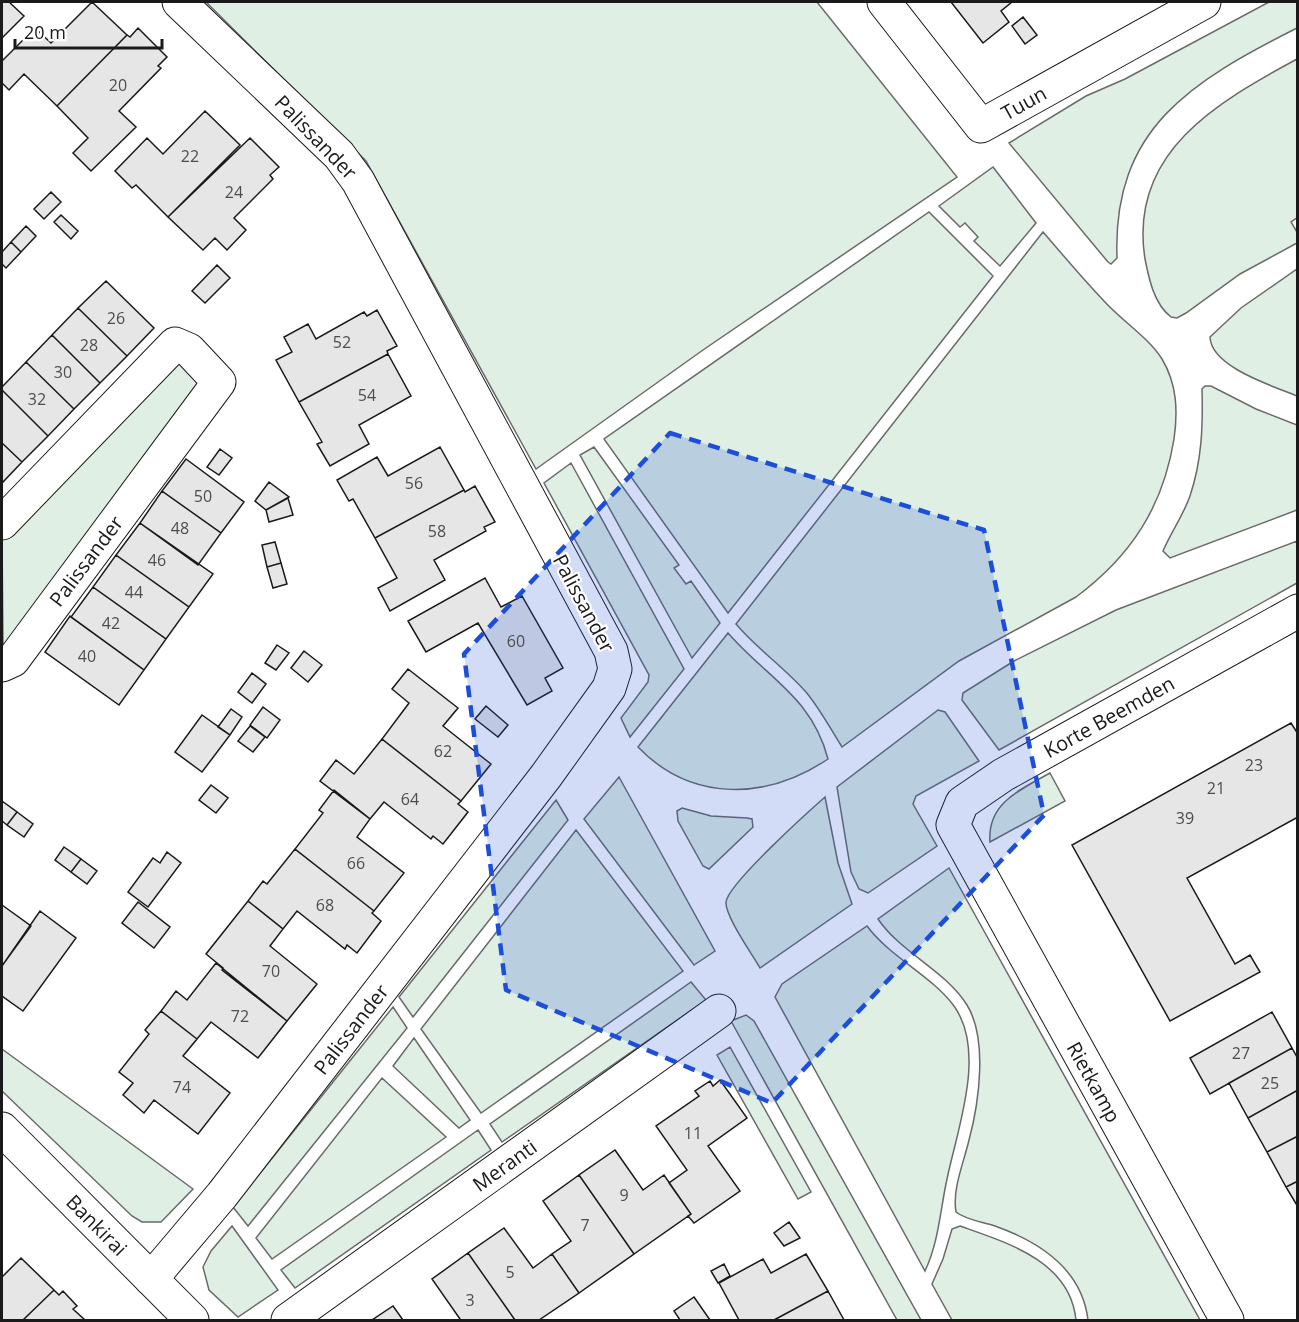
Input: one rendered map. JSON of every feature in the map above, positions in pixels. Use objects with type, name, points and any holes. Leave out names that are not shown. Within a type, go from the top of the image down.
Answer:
[{"type":"street","name":"Palissander","points":[[151,1279],[222,1195],[546,776],[609,688],[615,669],[611,651],[358,181],[339,155],[179,2]]},
{"type":"street","name":"Tuun","points":[[884,2],[981,126],[1186,6]]},
{"type":"street","name":"Palissander","points":[[2,523],[175,344],[189,350],[219,382],[13,660],[2,665]]},
{"type":"street","name":"Korte Beemden","points":[[962,844],[952,825],[962,804],[1003,775],[1298,611]]},
{"type":"street","name":"Rietkamp","points":[[962,844],[1227,1320]]},
{"type":"street","name":"Meranti","points":[[288,1320],[719,1011]]},
{"type":"street","name":"Bankirai","points":[[2,1129],[192,1320]]},
{"type":"highlighted area","points":[[670,433],[984,530],[1044,815],[772,1103],[506,990],[464,654]]},
{"type":"green space","points":[[206,2],[817,2],[957,177],[703,350],[536,469],[366,161]]},
{"type":"green space","points":[[1269,2],[1297,2],[1297,28],[1224,68],[1193,90],[1166,114],[1144,142],[1128,175],[1119,213],[1117,258],[1111,264],[1009,143],[1086,96],[1125,79]]},
{"type":"green space","points":[[1297,59],[1298,217],[1291,222],[1297,232],[1297,243],[1240,274],[1186,313],[1177,318],[1171,317],[1156,298],[1145,259],[1143,221],[1150,189],[1165,160],[1185,135],[1238,93]]},
{"type":"green space","points":[[993,167],[1036,223],[1000,266],[974,241],[978,237],[965,223],[960,227],[939,206]]},
{"type":"green space","points":[[929,212],[993,276],[728,613],[604,439]]},
{"type":"green space","points":[[1043,232],[1104,301],[1150,343],[1167,368],[1175,398],[1176,418],[1169,464],[1162,487],[1153,508],[1128,547],[1096,581],[1076,597],[959,661],[842,747],[806,692],[736,624]]},
{"type":"green space","points":[[1297,269],[1297,396],[1259,381],[1232,366],[1213,348],[1210,337],[1241,308]]},
{"type":"green space","points":[[179,355],[207,380],[3,650],[2,534]]},
{"type":"green space","points":[[1205,386],[1211,386],[1256,409],[1297,425],[1297,510],[1170,558],[1163,551],[1187,503],[1197,469],[1202,430],[1202,389]]},
{"type":"green space","points":[[594,447],[679,565],[674,568],[686,584],[691,581],[720,623],[692,658],[580,455]]},
{"type":"green space","points":[[571,463],[684,669],[630,737],[621,718],[648,682],[649,675],[544,483]]},
{"type":"green space","points":[[1297,541],[1297,583],[999,750],[962,700],[963,693],[1014,661],[1116,610]]},
{"type":"green space","points":[[728,633],[800,704],[821,738],[828,759],[805,773],[780,782],[755,788],[730,789],[706,786],[682,778],[659,765],[638,747]]},
{"type":"green space","points":[[938,710],[945,712],[979,761],[916,796],[913,804],[937,846],[868,893],[859,889],[851,872],[837,787]]},
{"type":"green space","points":[[1050,773],[1065,801],[990,842],[990,829],[1000,808],[1017,792]]},
{"type":"green space","points":[[619,777],[715,951],[694,965],[584,819]]},
{"type":"green space","points":[[825,797],[838,863],[852,904],[760,968],[734,925],[726,902],[730,893],[754,865]]},
{"type":"green space","points":[[556,800],[568,820],[413,1017],[399,997]]},
{"type":"green space","points":[[682,808],[711,816],[752,819],[753,827],[709,869],[703,866],[678,821],[677,811]]},
{"type":"green space","points":[[576,830],[683,971],[481,1113],[421,1029]]},
{"type":"green space","points":[[949,868],[1200,1320],[1088,1320],[1077,1286],[1068,1272],[1043,1249],[1012,1233],[956,1212],[957,1185],[973,1125],[980,1071],[978,1035],[974,1019],[958,993],[899,942],[878,919]]},
{"type":"green space","points":[[867,926],[887,948],[945,995],[964,1025],[968,1046],[967,1091],[936,1237],[925,1271],[775,997],[782,984]]},
{"type":"green space","points":[[691,982],[706,1000],[502,1142],[490,1124]]},
{"type":"green space","points":[[393,1007],[407,1028],[248,1226],[233,1207]]},
{"type":"green space","points":[[746,1015],[754,1021],[921,1320],[897,1320],[731,1021]]},
{"type":"green space","points":[[414,1038],[470,1120],[459,1128],[393,1066]]},
{"type":"green space","points":[[730,1047],[811,1192],[798,1199],[717,1055]]},
{"type":"green space","points":[[2,1049],[193,1189],[161,1222],[142,1222],[132,1216],[2,1091]]},
{"type":"green space","points":[[382,1078],[446,1137],[272,1259],[256,1238]]},
{"type":"green space","points":[[478,1130],[491,1150],[295,1288],[281,1270]]},
{"type":"green space","points":[[232,1226],[278,1290],[238,1317],[209,1290],[203,1267],[211,1251]]},
{"type":"green space","points":[[960,1226],[1016,1248],[1034,1257],[1049,1269],[1062,1283],[1071,1300],[1076,1320],[952,1320],[932,1284],[952,1229]]},
{"type":"building","points":[[2,2],[9,2],[24,16],[2,38]]},
{"type":"building","points":[[92,2],[127,35],[57,106],[24,74],[9,90],[2,83],[2,61],[35,28],[51,43]]},
{"type":"building","points":[[951,2],[1012,2],[1001,11],[1009,22],[983,43]]},
{"type":"building","points":[[1023,17],[1037,35],[1025,44],[1012,26]]},
{"type":"building","points":[[138,28],[167,57],[158,66],[161,68],[119,111],[136,127],[91,171],[73,153],[88,138],[57,106],[127,35],[130,37]]},
{"type":"building","points":[[205,111],[240,145],[168,217],[136,185],[132,188],[115,171],[147,138],[163,154]]},
{"type":"building","points":[[250,138],[279,167],[270,175],[273,179],[234,218],[246,230],[227,250],[215,238],[203,250],[168,217]]},
{"type":"building","points":[[51,192],[61,202],[44,219],[34,209]]},
{"type":"building","points":[[61,215],[78,231],[71,239],[54,222]]},
{"type":"building","points":[[26,226],[36,236],[21,252],[11,242]]},
{"type":"building","points":[[11,242],[21,252],[6,268],[2,264],[2,252]]},
{"type":"building","points":[[217,265],[230,278],[205,303],[192,291]]},
{"type":"building","points":[[106,281],[154,328],[127,356],[78,308]]},
{"type":"building","points":[[78,308],[127,356],[100,383],[52,335]]},
{"type":"building","points":[[377,310],[397,346],[387,351],[388,354],[299,402],[276,360],[292,352],[284,337],[308,324],[316,339],[364,312],[367,316]]},
{"type":"building","points":[[52,335],[100,383],[74,409],[26,362]]},
{"type":"building","points":[[388,354],[411,396],[359,425],[369,444],[330,466],[317,444],[322,442],[299,402]]},
{"type":"building","points":[[26,362],[74,409],[48,436],[2,390],[2,387]]},
{"type":"building","points":[[2,390],[48,436],[22,462],[2,443]]},
{"type":"building","points":[[2,443],[22,462],[2,483]]},
{"type":"building","points":[[440,447],[464,490],[375,538],[353,499],[349,501],[337,480],[377,457],[388,476]]},
{"type":"building","points":[[220,449],[232,458],[219,475],[207,467]]},
{"type":"building","points":[[186,459],[244,502],[221,533],[162,491]]},
{"type":"building","points":[[269,482],[289,497],[266,510],[255,501]]},
{"type":"building","points":[[475,486],[495,522],[484,527],[486,531],[434,560],[445,580],[390,611],[378,588],[397,578],[375,538]]},
{"type":"building","points":[[162,491],[221,533],[198,565],[140,523]]},
{"type":"building","points":[[288,498],[293,515],[269,522],[266,510]]},
{"type":"building","points":[[140,523],[213,574],[189,607],[116,555]]},
{"type":"building","points":[[275,542],[281,563],[267,567],[262,545]]},
{"type":"building","points":[[116,555],[189,607],[166,639],[93,587]]},
{"type":"building","points":[[281,563],[287,584],[273,588],[267,567]]},
{"type":"building","points":[[485,578],[501,607],[522,596],[563,668],[545,678],[552,691],[527,705],[478,623],[426,652],[408,621]]},
{"type":"building","points":[[93,587],[166,639],[144,670],[71,617]]},
{"type":"building","points":[[70,616],[144,670],[119,705],[45,652]]},
{"type":"building","points":[[277,645],[289,653],[276,670],[265,663]]},
{"type":"building","points":[[304,651],[322,665],[308,682],[291,668]]},
{"type":"building","points":[[408,669],[458,708],[443,726],[491,764],[461,801],[382,739],[409,703],[392,689]]},
{"type":"building","points":[[252,673],[266,684],[252,703],[238,692]]},
{"type":"building","points":[[486,706],[508,725],[498,737],[475,719]]},
{"type":"building","points":[[263,707],[280,720],[267,738],[250,725]]},
{"type":"building","points":[[231,709],[242,717],[230,735],[218,727]]},
{"type":"building","points":[[202,715],[230,735],[202,772],[175,752]]},
{"type":"building","points":[[1291,723],[1298,734],[1298,817],[1187,878],[1235,964],[1250,955],[1260,972],[1170,1021],[1072,845]]},
{"type":"building","points":[[250,726],[265,737],[253,752],[238,741]]},
{"type":"building","points":[[382,739],[461,801],[458,804],[468,812],[443,844],[433,836],[431,839],[384,802],[370,819],[320,781],[336,760],[354,774]]},
{"type":"building","points":[[211,785],[228,798],[216,813],[199,800]]},
{"type":"building","points":[[334,790],[370,819],[357,837],[404,873],[374,911],[295,849],[323,813],[319,810]]},
{"type":"building","points":[[2,801],[17,812],[7,825],[2,821]]},
{"type":"building","points":[[17,812],[33,824],[24,837],[7,825]]},
{"type":"building","points":[[64,847],[81,859],[71,872],[55,860]]},
{"type":"building","points":[[295,849],[374,911],[372,913],[381,921],[357,953],[347,945],[345,949],[297,911],[283,929],[248,901],[263,881],[267,884]]},
{"type":"building","points":[[167,852],[181,863],[148,907],[128,892],[153,858],[160,863]]},
{"type":"building","points":[[81,859],[97,871],[87,884],[71,872]]},
{"type":"building","points":[[248,901],[283,929],[270,946],[317,984],[287,1021],[222,970],[223,968],[206,954]]},
{"type":"building","points":[[138,902],[170,927],[154,948],[122,923]]},
{"type":"building","points":[[2,905],[31,926],[2,966]]},
{"type":"building","points":[[40,911],[76,938],[23,1011],[2,996],[2,966]]},
{"type":"building","points":[[216,963],[287,1021],[258,1058],[211,1022],[197,1039],[161,1011],[176,991],[187,1000]]},
{"type":"building","points":[[161,1011],[197,1039],[183,1056],[230,1093],[198,1134],[154,1100],[144,1113],[123,1095],[133,1083],[119,1072],[149,1034],[145,1030]]},
{"type":"building","points":[[1272,1012],[1292,1048],[1210,1094],[1190,1058]]},
{"type":"building","points":[[1292,1048],[1298,1059],[1298,1090],[1248,1118],[1229,1083]]},
{"type":"building","points":[[720,1080],[747,1118],[708,1146],[740,1191],[694,1223],[688,1216],[691,1214],[669,1183],[687,1170],[656,1126],[699,1096],[695,1091],[710,1081],[713,1086]]},
{"type":"building","points":[[1298,1090],[1298,1136],[1267,1152],[1248,1118]]},
{"type":"building","points":[[1298,1136],[1298,1181],[1286,1187],[1267,1152]]},
{"type":"building","points":[[615,1150],[643,1190],[664,1175],[691,1214],[634,1254],[579,1175]]},
{"type":"building","points":[[579,1175],[634,1254],[579,1293],[552,1254],[571,1241],[543,1201]]},
{"type":"building","points":[[1298,1181],[1298,1207],[1286,1187]]},
{"type":"building","points":[[789,1222],[800,1238],[784,1246],[774,1233]]},
{"type":"building","points":[[504,1228],[533,1268],[552,1254],[579,1293],[539,1320],[515,1320],[468,1253]]},
{"type":"building","points":[[468,1253],[515,1320],[458,1320],[460,1319],[432,1279]]},
{"type":"building","points":[[806,1254],[828,1291],[774,1320],[739,1320],[719,1283],[763,1259],[771,1273]]},
{"type":"building","points":[[21,1258],[54,1290],[23,1320],[2,1320],[2,1277]]},
{"type":"building","points":[[724,1264],[730,1276],[718,1283],[711,1271]]},
{"type":"building","points":[[54,1290],[59,1295],[63,1291],[77,1306],[73,1309],[85,1320],[23,1320]]},
{"type":"building","points":[[828,1291],[844,1320],[774,1320]]},
{"type":"building","points":[[694,1297],[710,1320],[680,1320],[674,1311]]},
{"type":"building","points":[[393,1306],[403,1320],[372,1320]]}]
